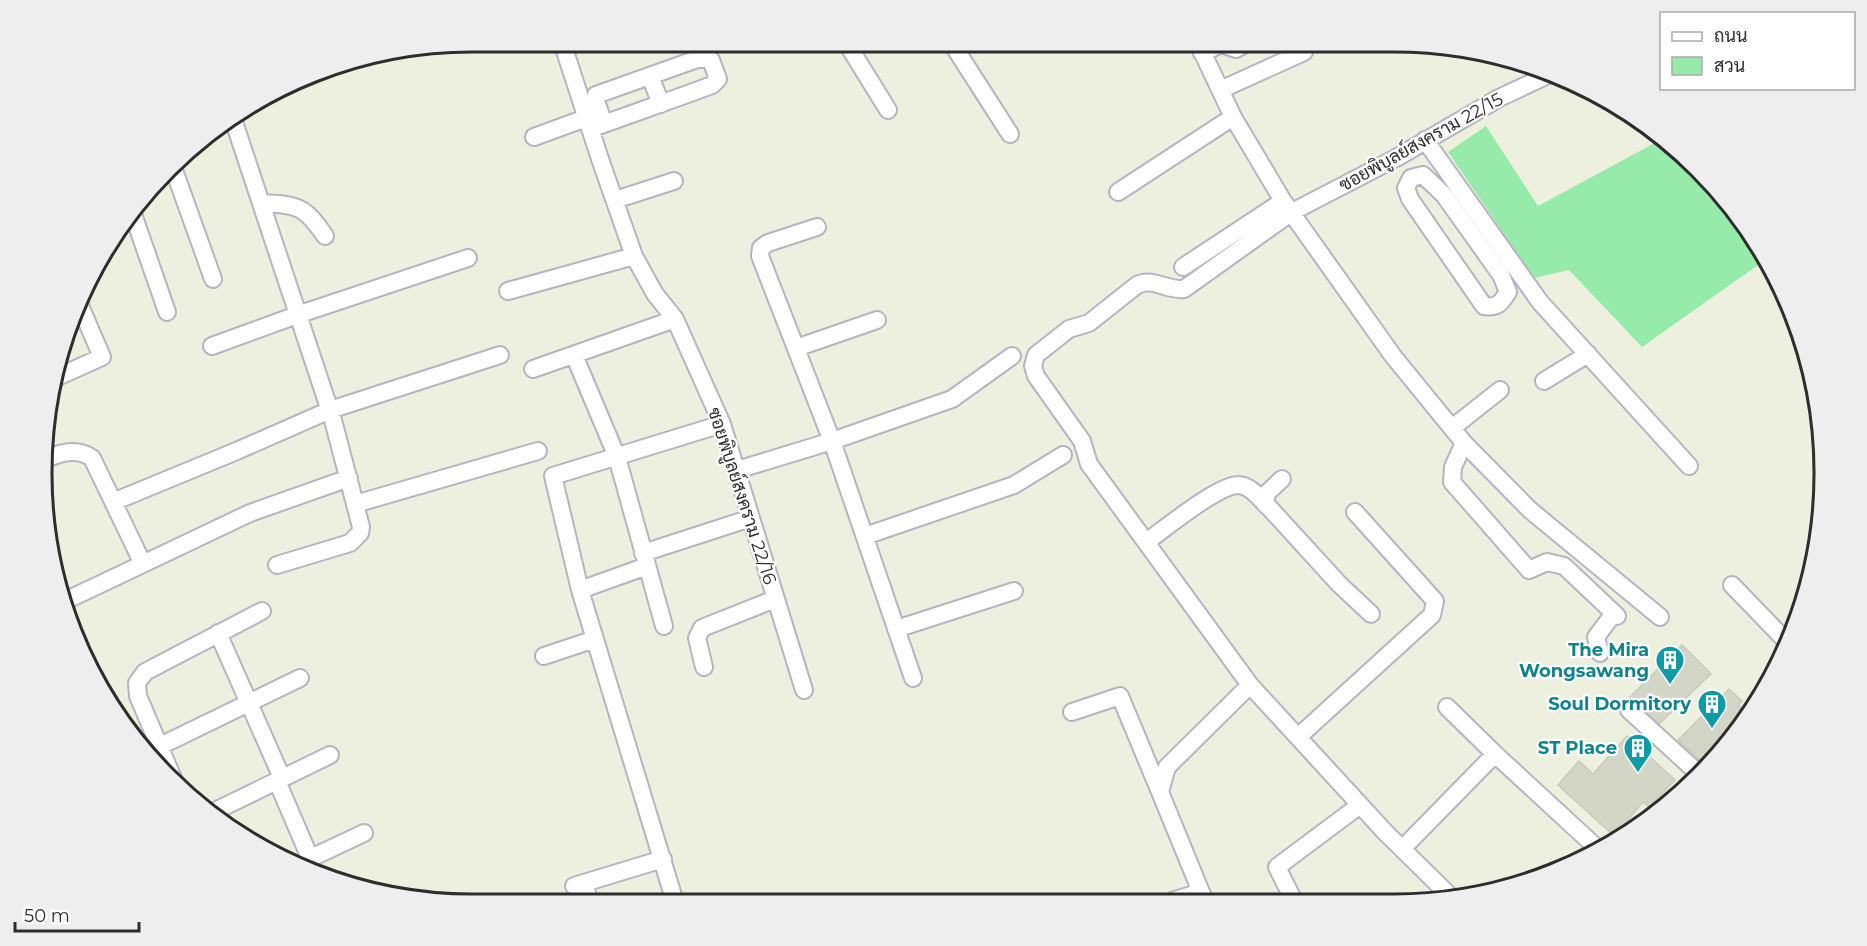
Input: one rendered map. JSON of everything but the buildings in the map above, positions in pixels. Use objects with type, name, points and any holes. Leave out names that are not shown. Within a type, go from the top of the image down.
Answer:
[{"type":"street","name":"ซอยพิบูลย์สงคราม 22/16","points":[[566,52],[593,123],[634,256],[656,294],[675,319],[722,423],[804,690]]},
{"type":"street","points":[[852,52],[888,110]]},
{"type":"street","points":[[957,52],[1010,134]]},
{"type":"street","points":[[1202,52],[1233,117],[1288,206],[1393,356],[1464,443],[1530,510],[1660,617]]},
{"type":"street","points":[[1220,90],[1305,52]]},
{"type":"street","points":[[534,137],[593,123],[661,104],[712,85],[718,79],[711,60],[700,58],[596,95],[593,123]]},
{"type":"street","points":[[651,76],[661,104]]},
{"type":"street","name":"ซอยพิบูลย์สงคราม 22/15","points":[[1288,206],[1396,158],[1499,98],[1539,79]]},
{"type":"street","points":[[1118,192],[1233,117]]},
{"type":"street","points":[[235,126],[330,410],[361,527],[360,533],[350,543],[277,565]]},
{"type":"street","points":[[1425,140],[1540,302],[1689,466]]},
{"type":"street","points":[[1396,158],[1411,178]]},
{"type":"street","points":[[1424,175],[1444,195],[1501,276],[1508,292],[1502,303],[1494,307],[1484,306],[1410,199],[1406,188],[1411,178],[1424,175]]},
{"type":"street","points":[[176,176],[213,279]]},
{"type":"street","points":[[615,200],[674,181]]},
{"type":"street","points":[[261,203],[284,204],[300,208],[312,217],[325,236]]},
{"type":"street","points":[[1183,267],[1288,206]]},
{"type":"street","points":[[1288,206],[1184,289],[1174,290],[1151,282],[1144,282],[1089,323],[1070,329],[1036,355],[1034,366],[1036,376],[1082,441],[1089,464],[1250,685],[1360,805],[1445,890]]},
{"type":"street","points":[[136,222],[167,312]]},
{"type":"street","points":[[817,227],[768,243],[761,248],[760,256],[832,441],[913,678]]},
{"type":"street","points":[[508,291],[634,256]]},
{"type":"street","points":[[212,346],[468,258]]},
{"type":"street","points":[[65,374],[102,357],[84,315]]},
{"type":"street","points":[[533,369],[675,319]]},
{"type":"street","points":[[796,348],[877,320]]},
{"type":"street","points":[[1545,381],[1588,354]]},
{"type":"street","points":[[113,502],[330,410],[500,355]]},
{"type":"street","points":[[574,355],[617,457],[664,626]]},
{"type":"street","points":[[737,470],[832,441],[952,399],[1012,356]]},
{"type":"street","points":[[1452,428],[1500,390]]},
{"type":"street","points":[[673,894],[580,590],[553,476],[722,423]]},
{"type":"street","points":[[1464,443],[1453,467],[1452,482],[1488,525],[1529,570],[1547,562],[1564,566],[1615,614],[1596,637],[1600,653]]},
{"type":"street","points":[[355,504],[538,450]]},
{"type":"street","points":[[53,456],[59,453],[83,452],[92,458],[143,564]]},
{"type":"street","points":[[865,536],[1014,485],[1063,455]]},
{"type":"street","points":[[72,598],[250,513],[349,478]]},
{"type":"street","points":[[1268,506],[1265,503],[1267,493],[1282,479]]},
{"type":"street","points":[[1146,542],[1205,500],[1238,485],[1252,491],[1268,506],[1339,584],[1371,614]]},
{"type":"street","points":[[1298,737],[1432,615],[1435,601],[1355,512]]},
{"type":"street","points":[[580,590],[645,559],[751,518]]},
{"type":"street","points":[[1732,585],[1781,636]]},
{"type":"street","points":[[896,629],[1014,591]]},
{"type":"street","points":[[704,667],[697,638],[702,628],[776,599]]},
{"type":"street","points":[[262,611],[145,672],[137,683],[138,696],[154,744],[300,678]]},
{"type":"street","points":[[218,633],[280,779],[301,856]]},
{"type":"street","points":[[544,656],[596,639]]},
{"type":"street","points":[[1160,792],[1167,767],[1250,685]]},
{"type":"street","points":[[1072,712],[1120,696],[1202,894]]},
{"type":"street","points":[[1447,707],[1592,843]]},
{"type":"street","points":[[1629,710],[1693,768]]},
{"type":"street","points":[[1403,848],[1495,754]]},
{"type":"street","points":[[219,809],[330,755]]},
{"type":"street","points":[[1290,894],[1277,867],[1360,805]]},
{"type":"street","points":[[308,859],[364,833]]},
{"type":"street","points":[[585,894],[579,884],[663,859]]},
{"type":"green space","points":[[1486,126],[1538,206],[1655,143],[1710,196],[1744,239],[1759,265],[1642,347],[1569,270],[1534,278],[1448,152]]},
{"type":"place","name":"The Mira Wongsawang","points":[[1670,686]]},
{"type":"place","name":"Soul Dormitory","points":[[1712,730]]},
{"type":"place","name":"ST Place","points":[[1638,774]]}]
